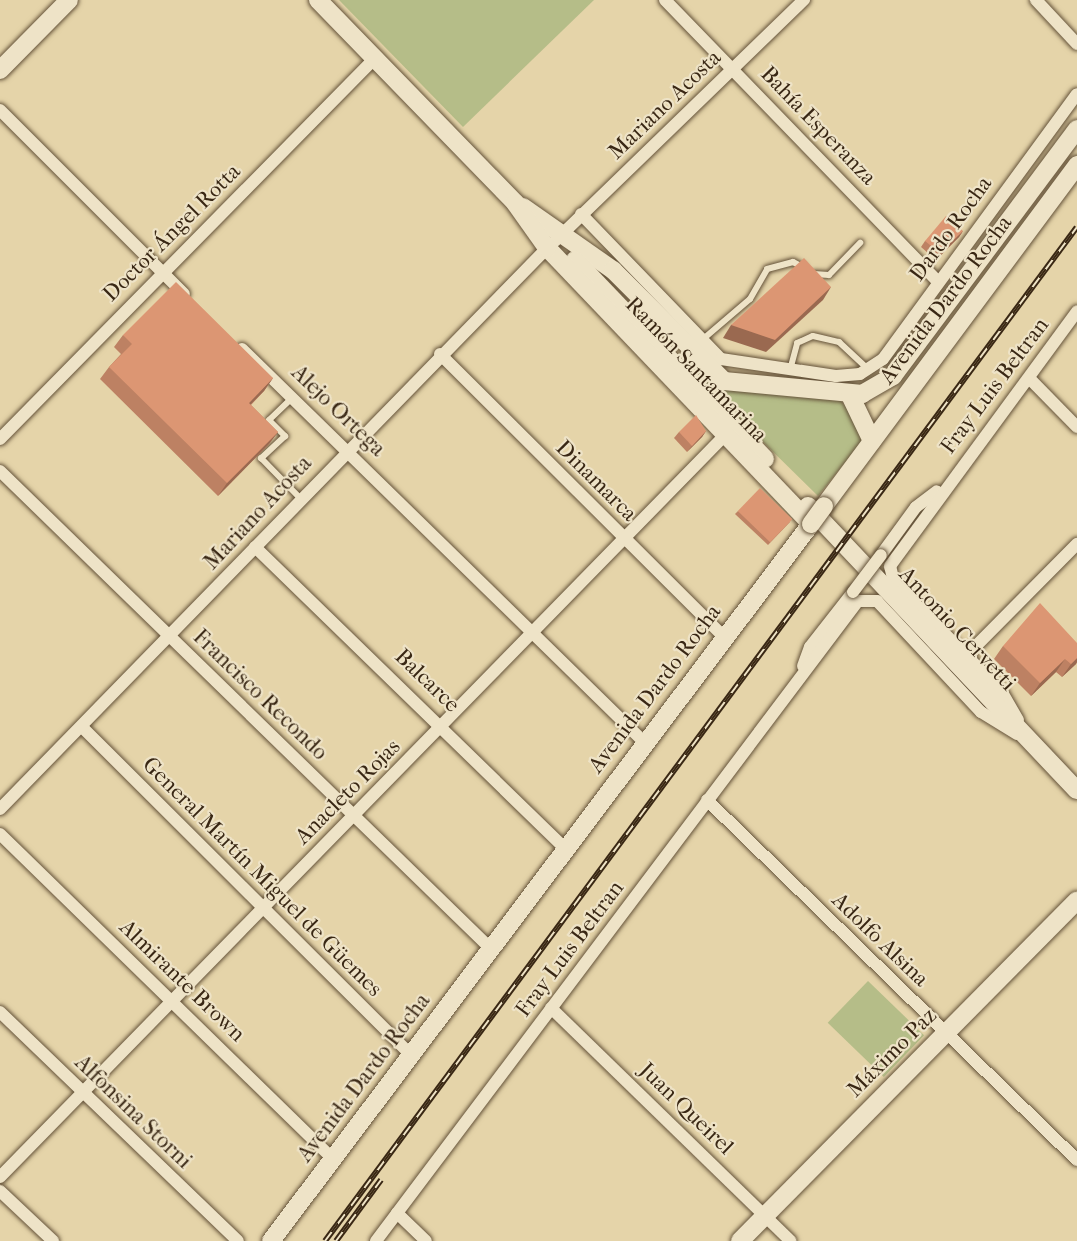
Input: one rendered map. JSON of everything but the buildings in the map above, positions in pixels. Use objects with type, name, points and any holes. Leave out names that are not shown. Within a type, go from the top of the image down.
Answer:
[{"type":"main road","points":[[0,70],[69,0]]},
{"type":"main road","name":"Ramón Santamarina","points":[[318,0],[515,203],[635,318],[848,549]]},
{"type":"main road","name":"Avenida Dardo Rocha","points":[[850,395],[873,390],[893,376],[1077,129]]},
{"type":"main road","name":"Avenida Dardo Rocha","points":[[271,1241],[413,1057],[723,637],[811,524],[1077,165]]},
{"type":"main road","name":"Ramón Santamarina","points":[[555,240],[613,270],[724,381],[850,395]]},
{"type":"main road","name":"Ramón Santamarina","points":[[555,240],[725,435],[811,524]]},
{"type":"main road","points":[[850,395],[872,441]]},
{"type":"main road","name":"Antonio Cervetti","points":[[848,549],[1077,790]]},
{"type":"main road","name":"Máximo Paz","points":[[740,1241],[1077,900]]},
{"type":"street","name":"Bahía Esperanza","points":[[665,0],[938,282]]},
{"type":"street","name":"Mariano Acosta","points":[[0,809],[171,636],[440,354],[581,214],[804,0]]},
{"type":"street","points":[[1036,0],[1077,44]]},
{"type":"street","name":"Doctor Ángel Rotta","points":[[0,439],[375,58]]},
{"type":"street","name":"Dardo Rocha","points":[[869,370],[938,282],[1077,94]]},
{"type":"street","points":[[0,110],[194,304]]},
{"type":"street","name":"Ramón Santamarina","points":[[581,214],[702,340],[731,362],[849,376],[869,370]]},
{"type":"street","name":"Fray Luis Beltran","points":[[890,566],[946,485],[1030,379],[1077,311]]},
{"type":"street","name":"Alejo Ortega","points":[[228,335],[294,397],[645,743]]},
{"type":"street","name":"Dinamarca","points":[[440,354],[723,637]]},
{"type":"street","points":[[1030,379],[1077,427]]},
{"type":"street","name":"Anacleto Rojas","points":[[0,1177],[535,634],[725,435]]},
{"type":"street","name":"Francisco Recondo","points":[[0,471],[491,949]]},
{"type":"street","name":"Fray Luis Beltran","points":[[796,681],[810,647],[916,507],[946,485]]},
{"type":"street","points":[[966,656],[1077,544]]},
{"type":"street","name":"Balcarce","points":[[255,547],[443,726],[566,849]]},
{"type":"street","name":"Antonio Cervetti","points":[[890,566],[894,582],[1002,692],[1031,743]]},
{"type":"street","name":"Fray Luis Beltran","points":[[376,1241],[796,681],[866,597]]},
{"type":"street","name":"Antonio Cervetti","points":[[866,597],[877,601],[981,712],[1031,743]]},
{"type":"street","name":"General Martín Miguel de Güemes","points":[[82,727],[262,909],[413,1057]]},
{"type":"street","name":"Adolfo Alsina","points":[[707,800],[1077,1160]]},
{"type":"street","name":"Almirante Brown","points":[[0,834],[333,1159]]},
{"type":"street","name":"Juan Queirel","points":[[551,1008],[791,1241]]},
{"type":"street","name":"Alfonsina Storni","points":[[0,1012],[81,1093],[238,1241]]},
{"type":"street","points":[[0,1191],[53,1241]]},
{"type":"street","points":[[397,1213],[426,1241]]},
{"type":"lane","points":[[702,340],[750,299],[767,269],[793,262],[824,277],[860,243]]},
{"type":"lane","points":[[790,370],[797,343],[813,336],[839,342],[869,370]]},
{"type":"lane","points":[[294,397],[269,420],[285,436],[261,458],[301,499]]},
{"type":"green space","points":[[339,0],[594,0],[463,127]]},
{"type":"green space","points":[[698,372],[732,389],[841,401],[860,425],[862,441],[818,496],[694,374]]},
{"type":"green space","points":[[868,981],[924,1035],[884,1077],[828,1023]]},
{"type":"railway","points":[[325,1241],[1077,227]]},
{"type":"railway","points":[[336,1241],[381,1180]]}]
